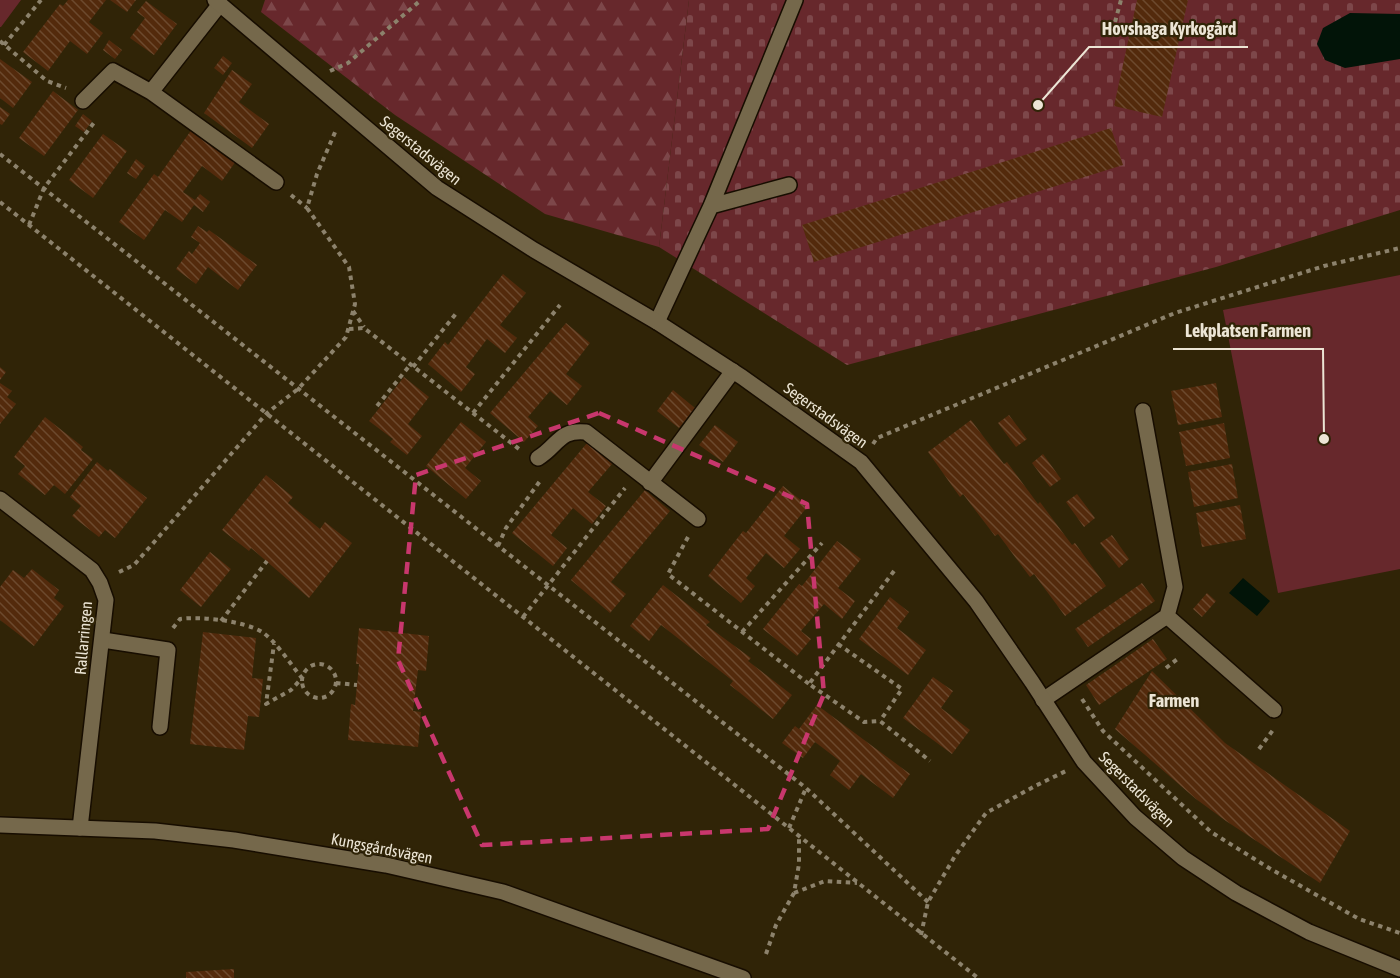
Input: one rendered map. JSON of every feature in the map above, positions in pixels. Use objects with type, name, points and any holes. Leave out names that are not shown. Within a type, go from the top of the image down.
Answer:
[{"type":"street","points":[[657,321],[711,206],[795,0]]},
{"type":"street","name":"Segerstadsvägen","points":[[217,2],[437,188],[534,250],[657,321],[733,371],[861,462],[976,601],[1084,762],[1135,817],[1183,858],[1236,893],[1309,932],[1400,969]]},
{"type":"street","points":[[152,92],[217,2]]},
{"type":"street","points":[[83,101],[113,71],[152,92],[276,182]]},
{"type":"street","points":[[711,206],[789,185]]},
{"type":"street","points":[[650,483],[733,371]]},
{"type":"street","points":[[1043,700],[1167,616],[1175,587],[1143,411]]},
{"type":"street","points":[[538,458],[548,452],[566,434],[576,431],[586,432],[698,519]]},
{"type":"street","name":"Rallarringen","points":[[0,499],[86,566],[100,583],[106,600],[80,828]]},
{"type":"street","points":[[1167,616],[1274,710]]},
{"type":"street","points":[[102,640],[168,650],[160,727]]},
{"type":"street","name":"Kungsgårdsvägen","points":[[0,825],[154,831],[234,840],[398,868],[503,892],[743,978]]},
{"type":"path","points":[[29,225],[44,188],[97,118],[73,90],[47,81],[2,43],[41,0]]},
{"type":"path","points":[[309,79],[348,63],[421,0]]},
{"type":"path","points":[[1115,22],[1121,0]]},
{"type":"path","points":[[100,583],[134,565],[267,413],[298,388],[346,337],[355,304],[349,267],[307,208],[317,174],[344,109]]},
{"type":"path","points":[[0,154],[549,584],[806,789],[928,902]]},
{"type":"path","points":[[0,202],[978,978]]},
{"type":"path","points":[[861,462],[878,438],[1175,313],[1324,266],[1400,248]]},
{"type":"path","points":[[473,413],[560,305]]},
{"type":"path","points":[[377,406],[459,310]]},
{"type":"path","points":[[353,311],[364,328],[527,455],[538,458],[540,481],[506,528],[498,546]]},
{"type":"path","points":[[348,329],[364,328]]},
{"type":"path","points":[[523,616],[637,472]]},
{"type":"path","points":[[698,519],[668,574],[808,684],[864,722],[880,721],[930,761]]},
{"type":"path","points":[[742,632],[822,543]]},
{"type":"path","points":[[221,621],[267,561]]},
{"type":"path","points":[[808,684],[894,571]]},
{"type":"path","points":[[168,650],[173,628],[180,619],[221,621],[248,627],[263,632],[274,644],[302,678],[303,687],[308,694],[316,698],[325,697],[332,691],[336,683],[335,674],[330,667],[321,663],[312,664],[305,670],[302,678],[291,690],[266,704],[274,644]]},
{"type":"path","points":[[838,644],[902,689],[880,721]]},
{"type":"path","points":[[1071,681],[1103,731],[1211,832],[1359,919],[1400,933]]},
{"type":"path","points":[[336,683],[357,685]]},
{"type":"path","points":[[921,935],[928,902],[955,856],[986,813],[1084,762]]},
{"type":"path","points":[[789,828],[806,789]]},
{"type":"path","points":[[766,954],[776,925],[794,893],[799,864],[799,836]]},
{"type":"path","points":[[794,893],[825,881],[859,884]]},
{"type":"highlighted area","points":[[599,413],[807,504],[824,694],[768,829],[482,845],[398,660],[416,475]]},
{"type":"green space","points":[[0,0],[21,0],[1,27],[0,27]]},
{"type":"green space","points":[[265,0],[689,0],[659,247],[545,214],[395,115],[261,12]]},
{"type":"green space","points":[[689,0],[1400,0],[1400,210],[1216,267],[847,365],[659,247]]},
{"type":"green space","points":[[1400,275],[1400,569],[1278,593],[1223,310]]},
{"type":"shaded area","points":[[1350,13],[1400,14],[1400,59],[1345,68],[1325,60],[1317,44],[1323,28]]},
{"type":"shaded area","points":[[1243,578],[1270,601],[1257,616],[1229,593]]},
{"type":"building","points":[[68,0],[106,0],[89,22],[103,33],[87,54],[70,41],[48,71],[23,52],[60,4],[63,6]]},
{"type":"building","points":[[110,0],[136,0],[127,12]]},
{"type":"building","points":[[1137,0],[1188,0],[1162,117],[1114,106]]},
{"type":"building","points":[[146,1],[177,24],[154,55],[130,38],[145,18],[137,12]]},
{"type":"building","points":[[109,40],[122,50],[115,59],[103,50]]},
{"type":"building","points":[[223,56],[232,63],[223,75],[214,68]]},
{"type":"building","points":[[0,59],[32,82],[13,108],[0,98]]},
{"type":"building","points":[[232,70],[252,84],[239,102],[269,124],[252,148],[204,113]]},
{"type":"building","points":[[53,91],[78,110],[44,156],[19,138]]},
{"type":"building","points":[[0,107],[10,114],[2,125],[0,124]]},
{"type":"building","points":[[83,114],[92,121],[84,132],[75,126]]},
{"type":"building","points":[[1111,128],[1123,165],[814,262],[802,225]]},
{"type":"building","points":[[192,129],[236,161],[222,181],[202,166],[183,192],[195,200],[200,194],[210,202],[203,212],[194,205],[182,222],[165,210],[144,240],[119,222],[154,174],[158,177]]},
{"type":"building","points":[[103,134],[127,151],[93,198],[69,180]]},
{"type":"building","points":[[136,159],[145,166],[136,179],[127,173]]},
{"type":"building","points":[[198,226],[207,232],[209,230],[257,265],[238,290],[208,267],[196,284],[176,269],[189,251],[192,254],[200,243],[191,237]]},
{"type":"building","points":[[503,274],[526,293],[500,325],[517,338],[505,353],[487,339],[466,367],[475,374],[461,392],[428,364],[445,342],[448,345]]},
{"type":"building","points":[[566,323],[590,343],[566,374],[582,386],[567,405],[550,391],[528,417],[538,426],[524,442],[490,413]]},
{"type":"building","points":[[0,367],[6,372],[0,380]]},
{"type":"building","points":[[404,377],[429,397],[408,424],[422,436],[407,455],[390,442],[393,439],[369,421]]},
{"type":"building","points":[[0,383],[12,391],[7,397],[16,404],[0,424]]},
{"type":"building","points":[[1216,383],[1222,417],[1178,425],[1171,391]]},
{"type":"building","points":[[673,390],[695,408],[679,428],[657,411]]},
{"type":"building","points":[[1009,415],[1027,439],[1016,447],[998,423]]},
{"type":"building","points":[[45,417],[83,447],[81,450],[93,459],[65,494],[54,485],[45,495],[18,474],[25,466],[14,457]]},
{"type":"building","points":[[971,420],[1004,464],[1007,462],[1038,504],[1040,502],[1072,545],[1075,543],[1106,586],[1065,616],[1034,574],[1030,577],[998,534],[995,536],[963,494],[960,497],[928,452]]},
{"type":"building","points":[[461,422],[486,442],[465,468],[481,481],[466,499],[426,466]]},
{"type":"building","points":[[1224,423],[1230,458],[1186,466],[1179,432]]},
{"type":"building","points":[[715,425],[738,442],[723,462],[699,445]]},
{"type":"building","points":[[587,443],[612,464],[588,492],[606,506],[592,524],[573,508],[551,535],[567,548],[553,566],[512,533]]},
{"type":"building","points":[[1043,454],[1061,479],[1050,487],[1032,463]]},
{"type":"building","points":[[97,462],[108,471],[110,469],[147,498],[115,538],[105,530],[99,537],[72,516],[81,506],[70,497]]},
{"type":"building","points":[[1232,464],[1238,498],[1194,507],[1188,472]]},
{"type":"building","points":[[266,475],[293,497],[288,503],[320,529],[325,522],[352,543],[309,598],[251,548],[249,551],[222,530]]},
{"type":"building","points":[[783,486],[808,506],[784,536],[800,549],[784,568],[766,553],[746,578],[755,586],[741,603],[708,576],[743,531],[746,533]]},
{"type":"building","points":[[645,490],[670,511],[611,582],[626,594],[610,613],[571,580]]},
{"type":"building","points":[[1077,494],[1095,518],[1084,527],[1066,502]]},
{"type":"building","points":[[1240,505],[1246,539],[1202,547],[1196,513]]},
{"type":"building","points":[[1112,535],[1129,559],[1119,568],[1100,543]]},
{"type":"building","points":[[837,541],[861,559],[838,588],[855,601],[842,619],[824,604],[801,631],[811,639],[797,656],[763,629],[799,584],[802,586]]},
{"type":"building","points":[[210,552],[231,569],[201,607],[180,590]]},
{"type":"building","points":[[32,569],[59,590],[54,598],[64,606],[34,646],[0,620],[0,587],[13,570],[24,578]]},
{"type":"building","points":[[1142,583],[1155,601],[1088,647],[1075,629]]},
{"type":"building","points":[[663,585],[710,622],[706,625],[751,658],[748,661],[792,695],[773,719],[730,685],[733,681],[661,625],[649,641],[630,626]]},
{"type":"building","points":[[1207,593],[1216,601],[1202,617],[1193,609]]},
{"type":"building","points":[[890,597],[909,612],[897,628],[926,650],[908,675],[859,639]]},
{"type":"building","points":[[359,628],[429,636],[426,671],[418,670],[413,711],[421,712],[418,747],[348,740],[351,704],[355,705],[357,685]]},
{"type":"building","points":[[203,632],[256,638],[252,678],[263,679],[259,717],[248,716],[244,750],[190,744]]},
{"type":"building","points":[[1153,639],[1167,659],[1099,705],[1086,685]]},
{"type":"building","points":[[1152,671],[1225,743],[1350,831],[1320,883],[1196,799],[1115,729]]},
{"type":"building","points":[[933,677],[953,691],[941,708],[970,730],[952,754],[903,718]]},
{"type":"building","points":[[817,705],[910,774],[893,798],[861,774],[849,790],[830,775],[840,761],[815,742],[803,758],[782,743],[795,726],[799,729]]},
{"type":"building","points":[[234,969],[234,978],[186,978],[186,972]]},
{"type":"place","name":"Hovshaga Kyrkogård","points":[[1038,105]]},
{"type":"place","name":"Lekplatsen Farmen","points":[[1324,439]]},
{"type":"district","name":"Farmen","points":[[1174,701]]}]
